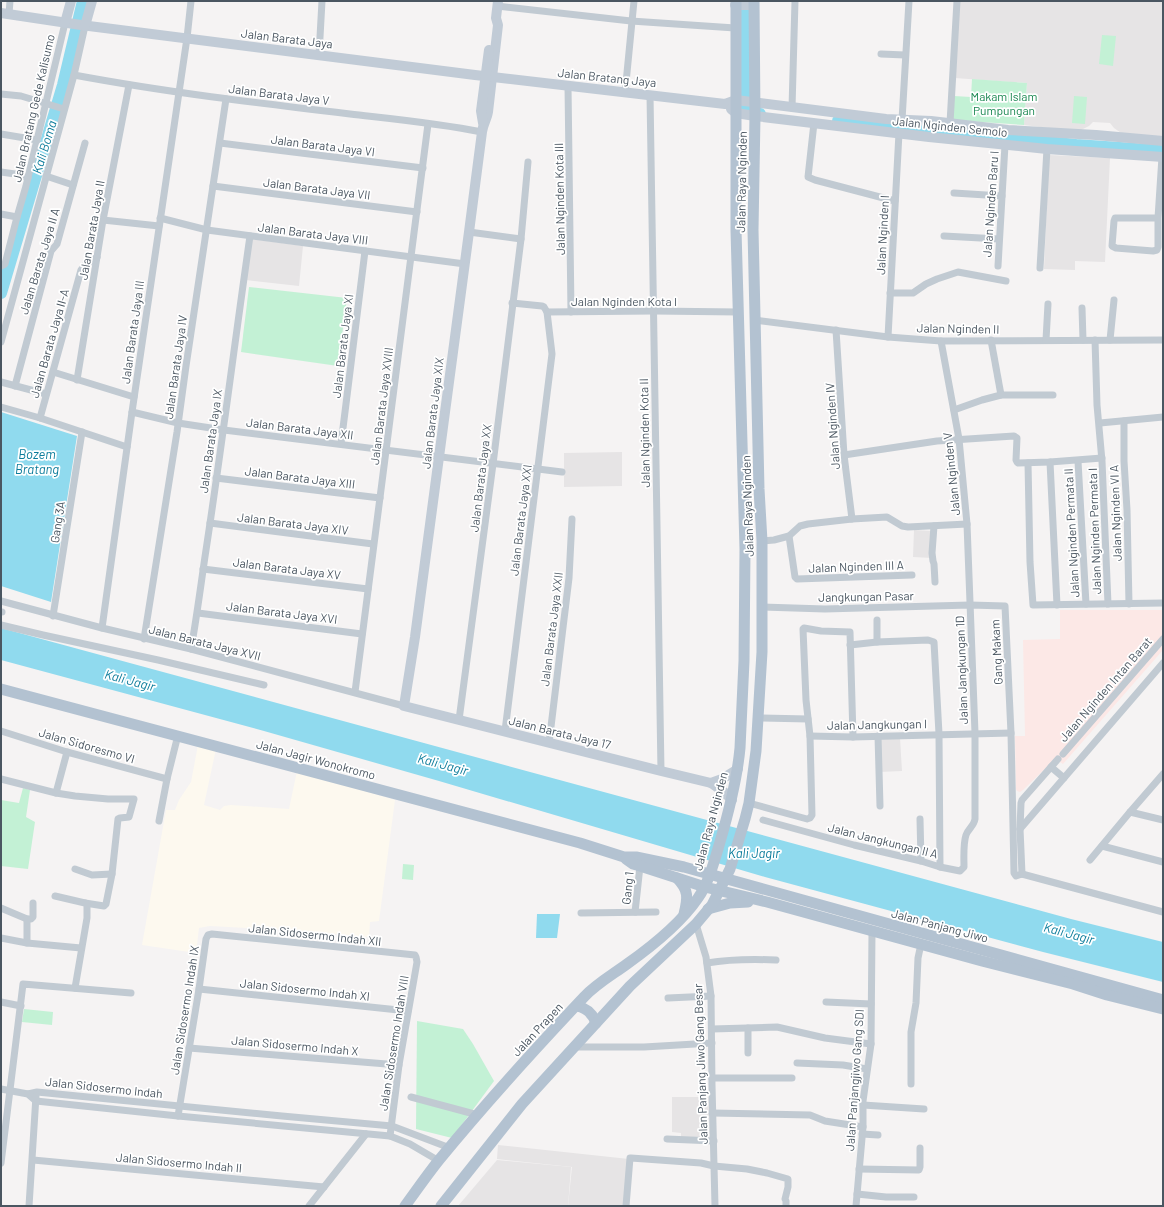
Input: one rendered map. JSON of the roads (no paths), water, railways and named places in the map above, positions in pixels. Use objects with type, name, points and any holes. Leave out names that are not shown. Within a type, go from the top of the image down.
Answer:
[{"type":"main road","points":[[66,23],[71,1]]},
{"type":"main road","points":[[83,25],[92,1]]},
{"type":"main road","name":"Jalan Barata Jaya XIX","points":[[404,706],[415,637],[470,232],[482,128],[481,111],[489,77],[498,24],[496,18],[497,3]]},
{"type":"main road","points":[[744,4],[735,28],[750,106]]},
{"type":"main road","points":[[744,4],[750,106]]},
{"type":"main road","name":"Jalan Barata Jaya","points":[[5,14],[489,77]]},
{"type":"main road","name":"Jalan Bratang Jaya","points":[[489,77],[750,106]]},
{"type":"main road","points":[[725,104],[736,113]]},
{"type":"main road","name":"Jalan Nginden Semolo","points":[[750,106],[814,123],[899,135],[930,129],[950,123],[1135,147],[1162,157]]},
{"type":"main road","name":"Jalan Nginden Semolo","points":[[736,113],[750,106],[792,108],[902,120],[930,129],[1005,144],[1047,149],[1135,147],[1163,141]]},
{"type":"main road","name":"Jalan Raya Nginden","points":[[704,887],[710,875],[732,800],[738,769],[740,748],[745,616],[744,490],[736,230],[736,113],[750,106],[754,320],[762,541],[762,652],[756,752],[749,802],[730,869],[720,890]]},
{"type":"main road","points":[[736,230],[753,230]]},
{"type":"main road","points":[[744,490],[759,489]]},
{"type":"main road","name":"Jalan Jagir Wonokromo","points":[[1,689],[580,843],[624,857],[684,867],[710,875]]},
{"type":"main road","name":"Jalan Barata Jaya 17","points":[[404,706],[711,783],[732,800]]},
{"type":"main road","points":[[711,783],[722,779],[738,769]]},
{"type":"main road","name":"Jalan Jagir Wonokromo","points":[[624,857],[633,864],[704,887],[720,890]]},
{"type":"main road","name":"Jalan Panjang Jiwo","points":[[710,875],[1108,990],[1163,1009]]},
{"type":"main road","points":[[677,878],[686,890],[687,900],[684,914]]},
{"type":"main road","name":"Jalan Prapen","points":[[405,1206],[439,1161],[512,1074],[581,1007],[584,997],[658,940],[698,898],[704,887]]},
{"type":"main road","points":[[441,1206],[522,1104],[574,1047],[594,1020],[696,924],[716,898],[720,890]]},
{"type":"main road","name":"Jalan Panjang Jiwo","points":[[720,890],[982,962],[1073,984],[1093,986]]},
{"type":"main road","points":[[708,909],[721,904],[734,902],[767,902]]},
{"type":"main road","name":"Jalan Panjang Jiwo","points":[[1108,990],[1163,1000]]},
{"type":"main road","points":[[581,1007],[594,1020]]},
{"type":"street","points":[[5,14],[10,1]]},
{"type":"street","name":"Jalan Barata Jaya III","points":[[102,628],[134,397],[187,38],[191,1]]},
{"type":"street","points":[[319,55],[322,1]]},
{"type":"street","points":[[625,93],[634,1]]},
{"type":"street","points":[[792,108],[795,1]]},
{"type":"street","points":[[902,120],[909,1]]},
{"type":"street","points":[[950,123],[957,1]]},
{"type":"street","points":[[497,3],[631,21],[735,28]]},
{"type":"street","name":"Jalan Bratang Gede Kalisumo","points":[[1,266],[5,264],[37,140],[48,104],[66,23]]},
{"type":"street","points":[[1,342],[46,176],[62,108],[74,74],[83,25]]},
{"type":"street","points":[[881,54],[905,55]]},
{"type":"street","name":"Jalan Barata Jaya V","points":[[74,74],[178,93],[428,124],[482,128]]},
{"type":"street","name":"Jalan Barata Jaya II","points":[[77,380],[103,220],[129,85]]},
{"type":"street","name":"Jalan Nginden Kota III","points":[[568,86],[571,312]]},
{"type":"street","points":[[1,94],[21,96],[62,108]]},
{"type":"street","name":"Jalan Nginden Kota II","points":[[650,95],[656,541],[661,771]]},
{"type":"street","name":"Jalan Barata Jaya IV","points":[[144,639],[226,99]]},
{"type":"street","points":[[814,123],[808,174],[809,178],[895,201]]},
{"type":"street","name":"Jalan Barata Jaya XVIII","points":[[355,692],[428,124]]},
{"type":"street","points":[[1,134],[37,140]]},
{"type":"street","name":"Jalan Nginden I","points":[[888,337],[899,135]]},
{"type":"street","name":"Jalan Barata Jaya II A","points":[[16,386],[51,251],[57,244],[85,143]]},
{"type":"street","name":"Jalan Barata Jaya VI","points":[[220,143],[423,168]]},
{"type":"street","name":"Jalan Nginden Baru I","points":[[998,266],[1005,144]]},
{"type":"street","points":[[1040,268],[1047,149]]},
{"type":"street","points":[[1158,218],[1115,218],[1112,246],[1116,248],[1157,250],[1162,157]]},
{"type":"street","name":"Jalan Barata Jaya XX","points":[[459,720],[521,239],[528,162]]},
{"type":"street","points":[[1,172],[28,178]]},
{"type":"street","points":[[46,176],[73,185]]},
{"type":"street","name":"Jalan Barata Jaya VII","points":[[213,186],[417,212]]},
{"type":"street","points":[[954,193],[1002,196]]},
{"type":"street","points":[[1,214],[17,217]]},
{"type":"street","name":"Jalan Barata Jaya VIII","points":[[160,218],[207,230],[465,264]]},
{"type":"street","points":[[103,220],[159,226]]},
{"type":"street","points":[[470,232],[521,239]]},
{"type":"street","name":"Jalan Barata Jaya IX","points":[[191,649],[198,613],[250,236]]},
{"type":"street","points":[[944,236],[999,239]]},
{"type":"street","name":"Jalan Barata Jaya XI","points":[[341,444],[365,250]]},
{"type":"street","name":"Jalan Barata Jaya II-A","points":[[40,418],[82,270],[84,266],[97,258]]},
{"type":"street","points":[[890,293],[913,293],[937,278],[958,272],[1006,281]]},
{"type":"street","points":[[1110,340],[1114,300]]},
{"type":"street","name":"Jalan Nginden Kota I","points":[[512,303],[542,306],[548,312],[738,312]]},
{"type":"street","points":[[1046,340],[1048,304]]},
{"type":"street","points":[[1082,308],[1083,340]]},
{"type":"street","name":"Jalan Barata Jaya XXI","points":[[505,732],[552,354],[548,312]]},
{"type":"street","name":"Jalan Nginden II","points":[[754,320],[888,337],[941,341],[1163,340]]},
{"type":"street","name":"Jalan Nginden IV","points":[[836,330],[844,455],[852,519]]},
{"type":"street","points":[[991,340],[1001,395]]},
{"type":"street","points":[[844,455],[913,444],[959,439],[1015,436],[1017,438],[1016,460],[1018,463],[1078,461],[1102,458],[1100,423],[1097,405],[1095,340]]},
{"type":"street","name":"Jalan Nginden V","points":[[941,341],[959,439],[967,524],[970,605]]},
{"type":"street","points":[[53,372],[134,397]]},
{"type":"street","points":[[1,382],[46,394]]},
{"type":"street","points":[[954,410],[1001,395],[1053,395]]},
{"type":"street","points":[[1,407],[40,418],[127,447]]},
{"type":"street","name":"Jalan Barata Jaya XII","points":[[132,412],[178,423],[224,430],[562,472]]},
{"type":"street","points":[[1100,423],[1124,422],[1163,417]]},
{"type":"street","name":"Jalan Nginden VI A","points":[[1124,422],[1129,604]]},
{"type":"street","name":"Gang 3A","points":[[53,616],[82,432]]},
{"type":"street","name":"Jalan Nginden Permata I","points":[[1102,458],[1108,604]]},
{"type":"street","name":"Jalan Nginden Permata II","points":[[1078,461],[1086,604]]},
{"type":"street","points":[[1050,462],[1057,605]]},
{"type":"street","points":[[1028,463],[1030,562],[1033,605],[1163,603]]},
{"type":"street","name":"Jalan Barata Jaya XIII","points":[[216,478],[380,498]]},
{"type":"street","points":[[762,541],[774,540],[789,536],[800,526],[808,524],[884,516],[904,527],[967,524]]},
{"type":"street","name":"Jalan Barata Jaya XXII","points":[[549,743],[569,578],[572,519]]},
{"type":"street","name":"Jalan Barata Jaya XIV","points":[[210,523],[374,544]]},
{"type":"street","points":[[934,526],[932,554],[935,582]]},
{"type":"street","name":"Jalan Nginden III A","points":[[789,536],[795,577],[797,579],[912,575]]},
{"type":"street","name":"Jalan Barata Jaya XV","points":[[203,569],[368,589]]},
{"type":"street","name":"Jalan Barata Jaya XVII","points":[[1,601],[144,639],[191,649],[404,706]]},
{"type":"street","name":"Jangkungan Pasar","points":[[762,607],[825,609],[970,605]]},
{"type":"street","name":"Gang Makam","points":[[970,605],[1005,606],[1011,733]]},
{"type":"street","name":"Jalan Jangkungan 1D","points":[[940,867],[960,871],[964,867],[965,838],[975,819],[975,733],[970,605]]},
{"type":"street","name":"Jalan Barata Jaya XVI","points":[[198,613],[362,634]]},
{"type":"street","points":[[853,737],[850,645],[877,642],[877,620]]},
{"type":"street","points":[[1,625],[43,636],[158,660],[264,686]]},
{"type":"street","name":"Jalan Jangkungan I","points":[[850,645],[850,634],[848,632],[821,631],[805,627],[803,628],[803,651],[810,736],[853,737],[1011,733]]},
{"type":"street","name":"Jalan Nginden Intan Barat","points":[[1020,829],[1020,803],[1022,800],[1163,639]]},
{"type":"street","name":"Jalan Jangkungan II A","points":[[763,820],[940,867],[939,734],[934,642],[928,640],[877,642]]},
{"type":"street","points":[[1022,874],[1020,829],[1163,664]]},
{"type":"street","points":[[758,718],[808,720]]},
{"type":"street","name":"Jalan Sidoresmo VI","points":[[1,731],[67,752],[167,779]]},
{"type":"street","points":[[1011,733],[1014,873],[1016,876],[1022,874],[1163,912]]},
{"type":"street","points":[[159,821],[167,779],[178,736]]},
{"type":"street","points":[[749,802],[807,819],[810,818],[812,815],[810,736]]},
{"type":"street","points":[[878,736],[880,806]]},
{"type":"street","points":[[56,793],[67,752]]},
{"type":"street","points":[[1051,767],[1064,778]]},
{"type":"street","points":[[1090,860],[1130,812],[1162,778]]},
{"type":"street","points":[[1,779],[56,793],[101,798],[134,799],[128,817],[118,819],[112,874],[105,905],[85,903],[55,896]]},
{"type":"street","points":[[1130,812],[1163,820]]},
{"type":"street","points":[[920,819],[920,861]]},
{"type":"street","points":[[1102,846],[1163,862]]},
{"type":"street","name":"Gang 1","points":[[635,912],[640,866]]},
{"type":"street","points":[[75,869],[92,875],[112,874]]},
{"type":"street","points":[[1,908],[27,919],[31,919],[33,903]]},
{"type":"street","points":[[75,988],[88,907],[85,903]]},
{"type":"street","points":[[581,912],[656,912]]},
{"type":"street","points":[[27,919],[27,943]]},
{"type":"street","name":"Jalan Panjang Jiwo Gang Besar","points":[[696,924],[707,963],[711,996],[712,1113],[715,1206]]},
{"type":"street","name":"Jalan Panjangjiwo Gang SDI","points":[[856,1206],[863,1105],[870,1044],[872,932]]},
{"type":"street","name":"Jalan Sidosermo Indah XII","points":[[212,934],[415,955]]},
{"type":"street","name":"Jalan Sidosermo Indah IX","points":[[178,1116],[206,939],[207,936],[212,934]]},
{"type":"street","points":[[1,938],[27,943],[81,948]]},
{"type":"street","points":[[911,1084],[911,1032],[916,1003],[918,958],[921,944]]},
{"type":"street","name":"Jalan Sidosermo Indah VIII","points":[[390,1136],[398,1065],[417,962],[415,955]]},
{"type":"street","points":[[707,963],[722,960],[741,959],[776,960]]},
{"type":"street","points":[[1,1163],[23,984],[131,993]]},
{"type":"street","name":"Jalan Sidosermo Indah XI","points":[[199,989],[408,1011]]},
{"type":"street","points":[[668,998],[711,996]]},
{"type":"street","points":[[1,1002],[21,1006]]},
{"type":"street","points":[[826,1002],[871,1004]]},
{"type":"street","points":[[712,1029],[776,1027],[829,1039],[870,1044]]},
{"type":"street","points":[[748,1028],[748,1053]]},
{"type":"street","points":[[574,1047],[644,1047],[712,1043]]},
{"type":"street","name":"Jalan Sidosermo Indah X","points":[[189,1048],[398,1065]]},
{"type":"street","points":[[797,1063],[843,1065],[867,1069]]},
{"type":"street","points":[[712,1078],[792,1078]]},
{"type":"street","points":[[1,1089],[28,1094]]},
{"type":"street","points":[[29,1206],[37,1092]]},
{"type":"street","name":"Jalan Sidosermo Indah","points":[[28,1094],[37,1092],[392,1126],[450,1148]]},
{"type":"street","name":"Jalan Sidosermo Indah","points":[[28,1094],[36,1101],[390,1136],[410,1144],[439,1161]]},
{"type":"street","points":[[411,1097],[478,1115]]},
{"type":"street","points":[[863,1105],[924,1109]]},
{"type":"street","points":[[712,1113],[810,1115],[825,1121],[878,1135]]},
{"type":"street","points":[[281,1126],[282,1116]]},
{"type":"street","points":[[352,1132],[354,1148]]},
{"type":"street","points":[[309,1206],[366,1134]]},
{"type":"street","points":[[668,1139],[714,1141]]},
{"type":"street","points":[[859,1169],[919,1170],[920,1148]]},
{"type":"street","points":[[626,1206],[630,1158],[701,1163],[714,1166],[767,1172],[788,1179],[785,1199],[786,1206]]},
{"type":"street","name":"Jalan Sidosermo Indah II","points":[[33,1160],[324,1187]]},
{"type":"street","points":[[857,1194],[886,1197],[914,1197]]},
{"type":"water","name":"Bozem Bratang","points":[[1,412],[77,436],[51,602],[1,586]]},
{"type":"water","name":"Kali Jagir","points":[[1,628],[1071,919],[1163,942],[1163,982],[1043,952],[765,877],[264,731],[1,660]]},
{"type":"water","points":[[537,914],[560,914],[557,938],[536,938]]},
{"type":"waterway","name":"Kali Boma","points":[[1,293],[63,85],[83,1]]},
{"type":"waterway","points":[[746,1],[747,112],[760,114]]},
{"type":"waterway","points":[[838,121],[1076,145],[1163,151]]},
{"type":"park label","name":"Makam Islam Pumpungan","points":[[1004,103]]}]
